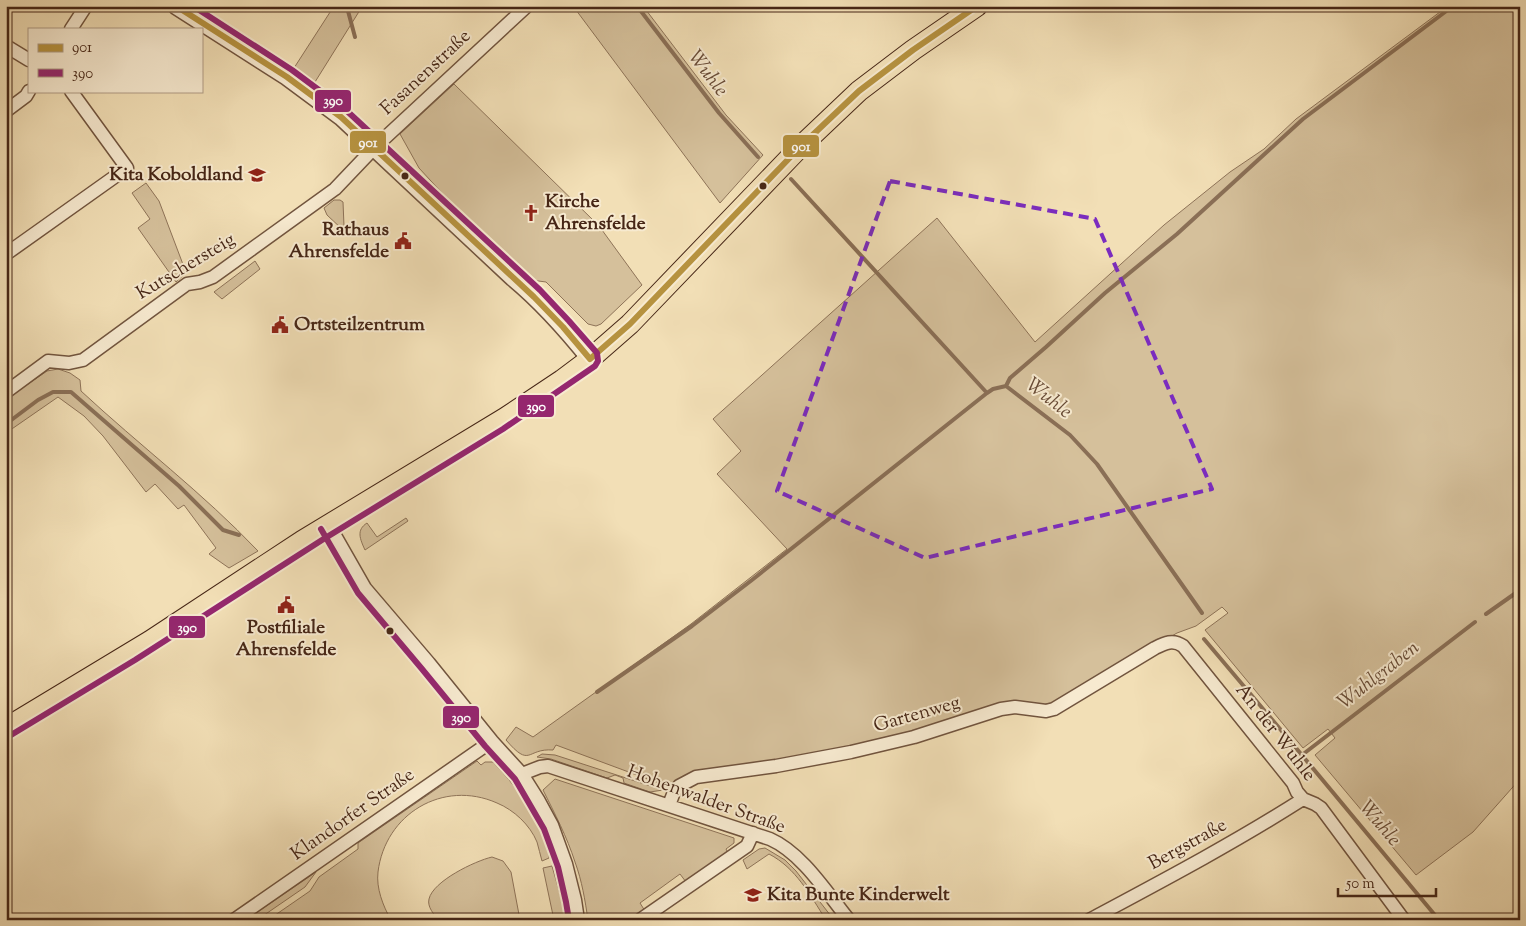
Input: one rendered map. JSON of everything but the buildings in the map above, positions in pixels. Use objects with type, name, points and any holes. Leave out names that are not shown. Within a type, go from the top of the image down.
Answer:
[{"type":"main road","points":[[6,728],[144,644],[329,525],[505,418],[590,359],[630,324],[801,146],[859,91],[976,6]]},
{"type":"street","points":[[72,28],[86,6]]},
{"type":"street","points":[[176,6],[288,77],[341,117],[513,278],[538,299],[590,359]]},
{"type":"street","name":"Fasanenstraße","points":[[374,148],[527,6]]},
{"type":"street","points":[[6,46],[28,59]]},
{"type":"street","points":[[6,111],[29,92]]},
{"type":"street","points":[[6,254],[127,168],[72,92]]},
{"type":"street","name":"Kutschersteig","points":[[6,392],[48,361],[69,363],[83,360],[187,284],[213,277],[335,189],[374,148]]},
{"type":"street","points":[[329,525],[364,588],[522,774],[552,825],[576,900],[578,920]]},
{"type":"street","name":"An der Wuhle","points":[[1171,642],[1178,642],[1183,646],[1293,783],[1297,792],[1304,799],[1321,808],[1404,920]]},
{"type":"street","name":"Gartenweg","points":[[669,805],[674,792],[679,786],[696,777],[776,766],[850,752],[914,737],[1001,709],[1015,707],[1046,711],[1054,709],[1155,648],[1171,642]]},
{"type":"street","name":"Klandorfer Straße","points":[[234,920],[490,738]]},
{"type":"street","name":"Hohenwalder Straße","points":[[522,774],[548,766],[782,844],[796,856],[849,920]]},
{"type":"street","name":"Bergstraße","points":[[1089,920],[1219,849],[1304,799]]},
{"type":"street","points":[[640,920],[747,846],[753,833]]},
{"type":"highlighted area","points":[[890,181],[1095,219],[1212,489],[925,558],[777,491]]},
{"type":"shaded area","points":[[334,6],[364,6],[315,82],[294,68]]},
{"type":"shaded area","points":[[573,6],[643,6],[726,115],[763,155],[720,203]]},
{"type":"shaded area","points":[[1448,6],[1520,6],[1520,779],[1473,832],[1416,875],[1315,755],[1335,738],[1328,729],[1303,748],[1205,630],[1228,613],[1222,607],[1196,626],[1177,633],[1057,702],[819,754],[684,778],[669,787],[556,745],[553,750],[544,750],[529,755],[520,754],[506,740],[516,727],[533,737],[691,624],[787,549],[717,474],[741,451],[713,419],[937,218],[1035,342],[1164,225],[1230,172],[1264,149],[1296,119]]},
{"type":"shaded area","points":[[454,84],[594,219],[642,285],[601,324],[596,326],[588,324],[546,282],[531,280],[465,218],[419,168],[400,134]]},
{"type":"shaded area","points":[[146,183],[159,201],[184,267],[190,269],[176,282],[138,228],[150,219],[132,193]]},
{"type":"shaded area","points":[[334,200],[343,202],[343,230],[327,215],[324,208]]},
{"type":"shaded area","points":[[255,261],[260,269],[222,299],[214,292]]},
{"type":"shaded area","points":[[58,369],[70,373],[80,380],[81,391],[193,489],[258,551],[229,568],[209,554],[216,548],[184,505],[178,509],[155,484],[146,492],[103,436],[84,416],[58,397],[6,433],[6,399],[47,371]]},
{"type":"shaded area","points":[[406,518],[408,521],[365,550],[360,532],[367,523],[377,537]]},
{"type":"shaded area","points":[[542,754],[555,755],[663,790],[650,792],[624,783],[623,778],[615,775],[607,778],[551,759],[537,757]]},
{"type":"shaded area","points":[[477,761],[481,765],[485,762],[493,762],[516,788],[539,826],[548,847],[549,858],[542,861],[537,842],[530,830],[521,819],[503,806],[477,797],[457,796],[437,799],[420,807],[404,818],[392,833],[383,851],[378,872],[378,884],[383,903],[391,920],[268,920],[310,891],[319,877],[358,849],[358,843]]},
{"type":"shaded area","points":[[555,779],[734,838],[734,843],[726,849],[728,853],[686,882],[680,874],[640,903],[645,911],[632,920],[588,920],[581,883],[572,853],[543,790]]},
{"type":"shaded area","points":[[765,848],[785,860],[796,871],[834,920],[826,920],[795,874],[769,854],[747,869],[743,860],[759,849]]},
{"type":"shaded area","points":[[492,857],[503,861],[511,872],[520,920],[438,920],[431,910],[429,899],[438,885],[456,873]]},
{"type":"shaded area","points":[[552,866],[567,920],[554,920],[543,868]]},
{"type":"shaded area","points":[[316,872],[305,887],[257,920],[246,920]]},
{"type":"waterway","points":[[350,6],[348,11],[355,37]]},
{"type":"waterway","name":"Wuhle","points":[[637,6],[719,113],[758,157]]},
{"type":"waterway","points":[[1006,386],[1010,378],[1105,293],[1177,234],[1303,119],[1453,6]]},
{"type":"waterway","name":"Wuhle","points":[[791,179],[987,393],[993,389],[1006,386],[1070,435],[1097,464],[1202,613]]},
{"type":"waterway","points":[[6,424],[38,400],[53,392],[71,392],[179,486],[223,530],[239,535]]},
{"type":"waterway","points":[[597,692],[692,626],[987,393]]},
{"type":"waterway","name":"Wuhlgraben","points":[[1486,614],[1520,590]]},
{"type":"waterway","name":"Wuhlgraben","points":[[1302,755],[1475,622]]},
{"type":"waterway","name":"Wuhle","points":[[1204,639],[1291,742]]},
{"type":"waterway","name":"Wuhle","points":[[1296,748],[1439,920]]},
{"type":"transit line","name":"901","points":[[176,6],[287,77],[341,117],[534,297],[590,359]]},
{"type":"transit line","name":"390","points":[[11,735],[135,660],[322,540],[503,429],[595,366],[598,361],[597,353],[540,290],[347,111],[292,70],[193,6]]},
{"type":"transit line","name":"901","points":[[590,359],[630,324],[801,146],[859,91],[913,50],[977,6]]},
{"type":"transit line","name":"390","points":[[321,529],[358,593],[485,746],[515,779],[544,829],[558,867],[569,920]]},
{"type":"place","name":"Kita Koboldland","points":[[257,175]]},
{"type":"place","name":"Kirche Ahrensfelde","points":[[531,213]]},
{"type":"place","name":"Rathaus Ahrensfelde","points":[[403,241]]},
{"type":"place","name":"Ortsteilzentrum","points":[[280,325]]},
{"type":"place","name":"Postfiliale Ahrensfelde","points":[[286,605]]},
{"type":"place","name":"Kita Bunte Kinderwelt","points":[[753,895]]}]
